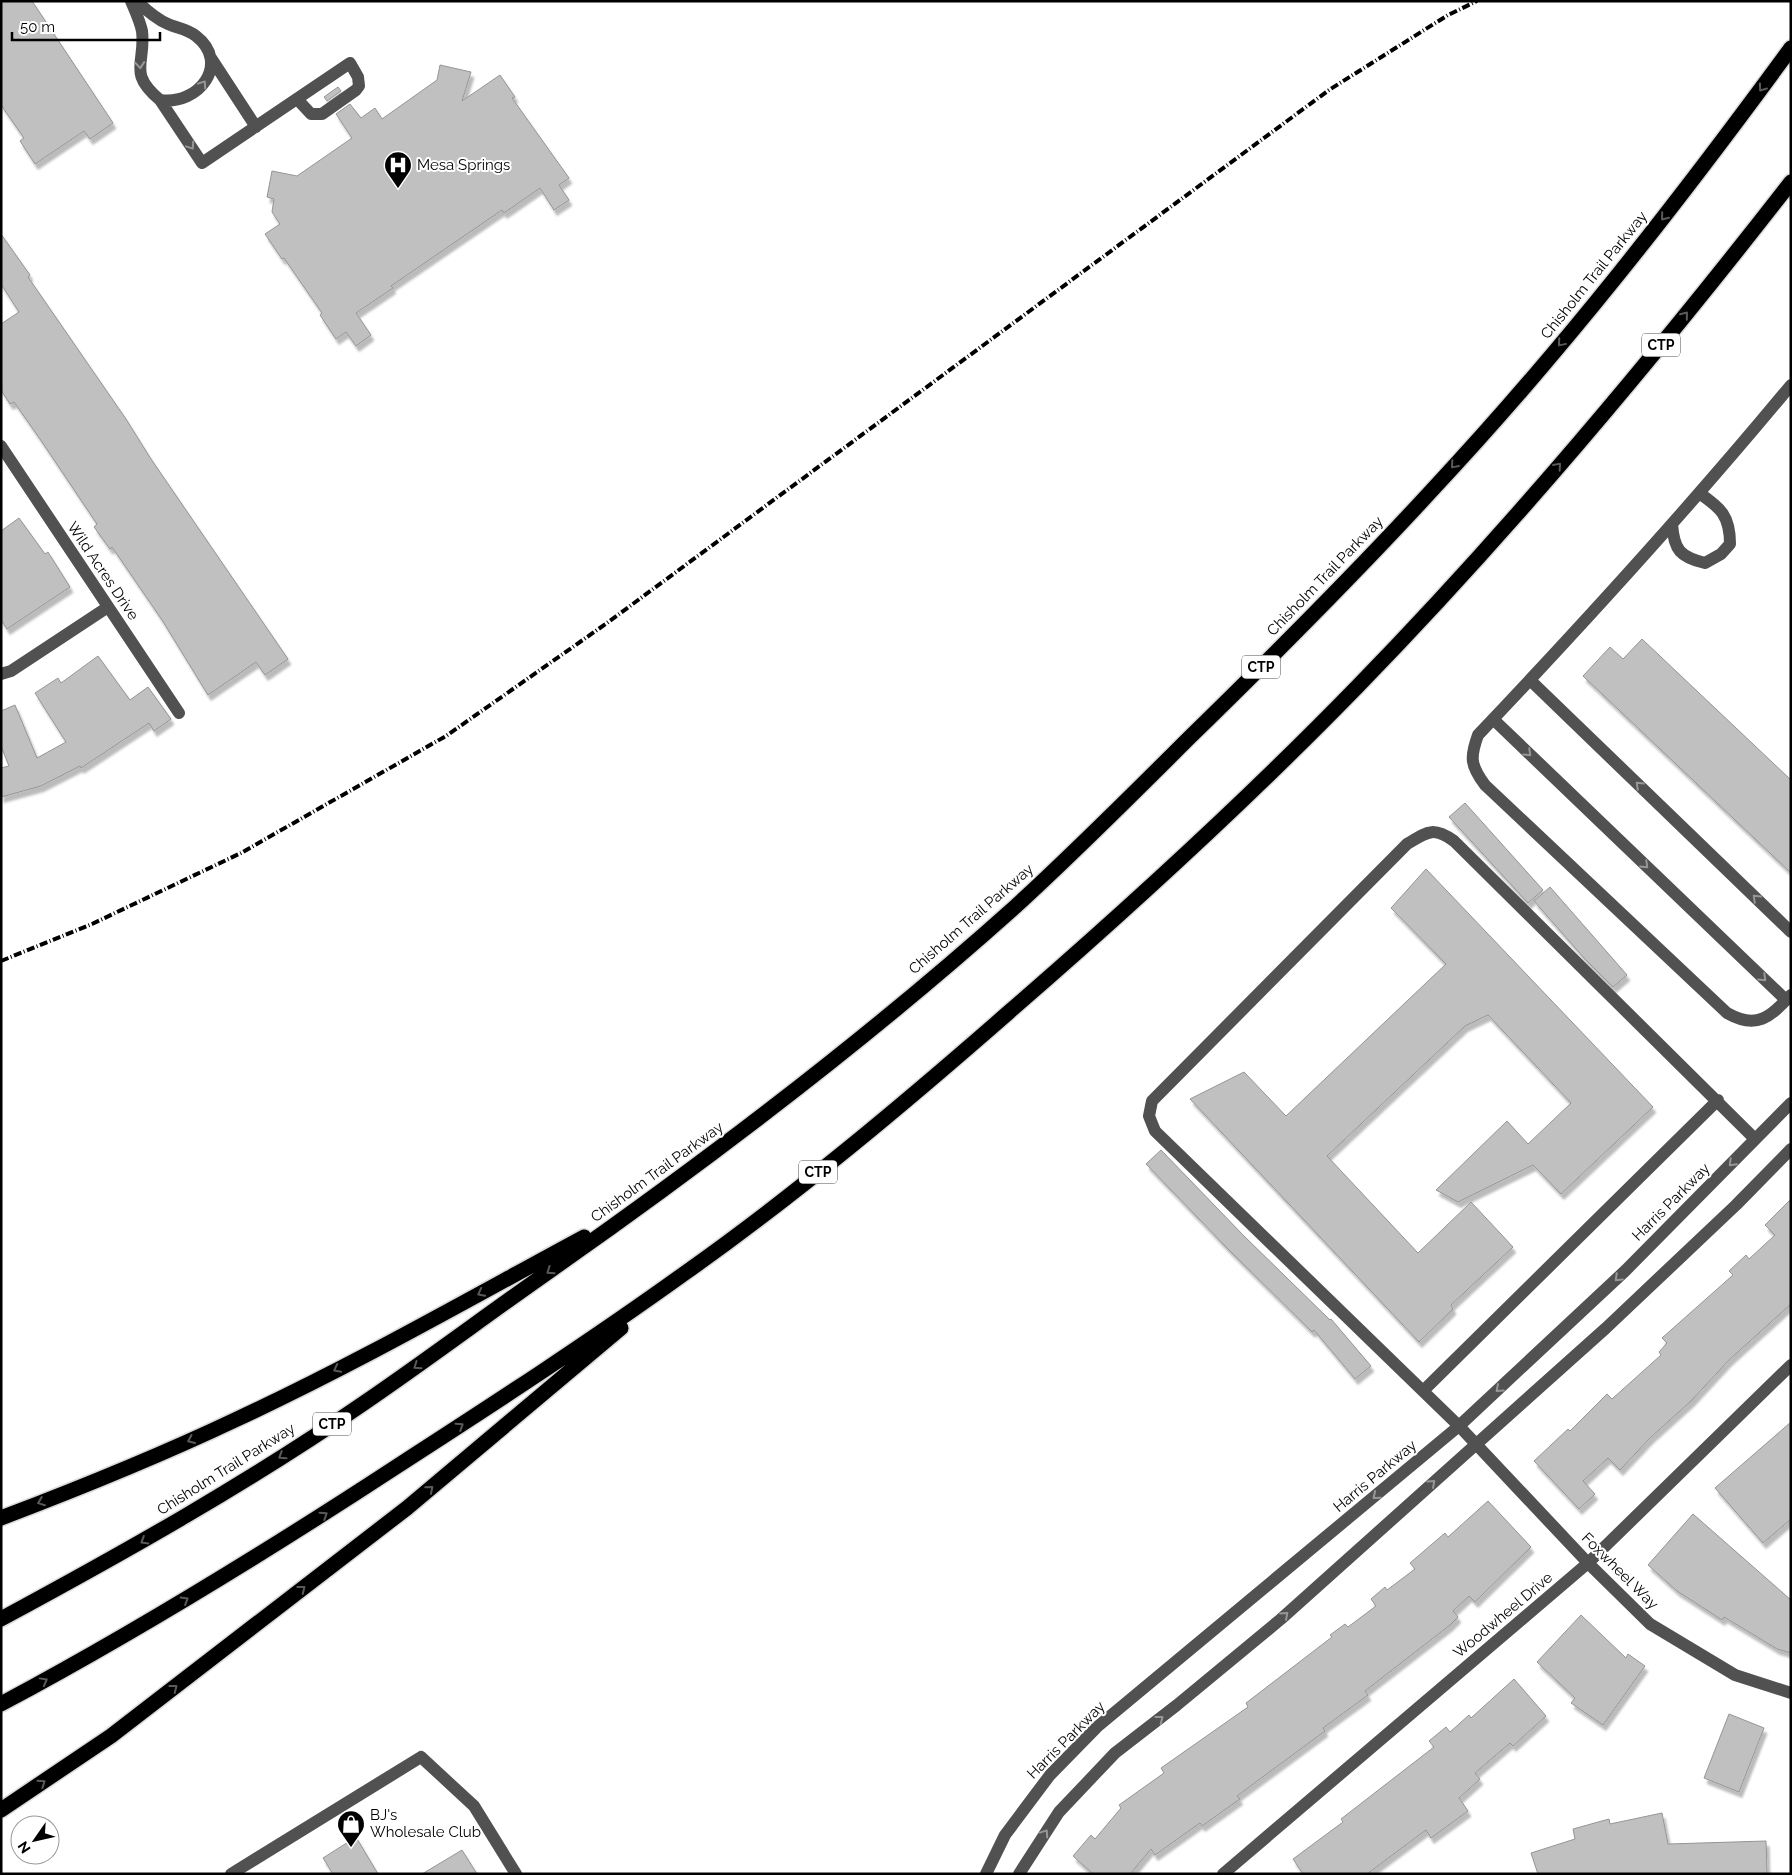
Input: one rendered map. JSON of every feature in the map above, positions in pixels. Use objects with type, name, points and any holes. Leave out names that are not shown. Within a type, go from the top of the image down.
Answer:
[{"type":"highway","name":"Chisholm Trail Parkway","points":[[1,1619],[141,1542],[362,1405],[647,1204],[817,1073],[1016,905],[1252,677],[1436,487],[1533,376],[1692,183],[1791,48]]},
{"type":"highway","name":"CTP","points":[[1,1704],[135,1630],[317,1519],[492,1406],[687,1272],[866,1134],[1037,988],[1167,871],[1354,690],[1450,588],[1607,409],[1727,264],[1791,182]]},
{"type":"highway","points":[[1,1518],[152,1458],[237,1419],[373,1350],[647,1204]]},
{"type":"highway","points":[[1,1810],[110,1736],[407,1508],[687,1272]]},
{"type":"street","points":[[131,1],[142,30],[140,71],[144,83],[160,100],[202,163],[350,63],[358,77],[359,86],[356,90],[322,114],[310,114],[297,99]]},
{"type":"street","points":[[137,1],[154,16],[196,36],[256,127]]},
{"type":"street","points":[[160,100],[180,101],[198,92],[207,78],[210,57]]},
{"type":"street","points":[[1493,720],[1789,998],[1775,1013],[1760,1020],[1742,1021],[1727,1013],[1485,784],[1474,770],[1472,753],[1478,735],[1700,493],[1791,385]]},
{"type":"street","name":"Wild Acres Drive","points":[[1,446],[179,713]]},
{"type":"street","points":[[1672,524],[1673,542],[1689,560],[1705,563],[1721,554],[1730,544],[1730,526],[1719,506],[1700,493]]},
{"type":"street","points":[[1,674],[12,670],[108,607]]},
{"type":"street","points":[[1530,680],[1791,932]]},
{"type":"street","name":"Foxwheel Way","points":[[1756,1139],[1454,840],[1442,832],[1427,832],[1407,844],[1356,893],[1152,1101],[1149,1116],[1155,1131],[1459,1426],[1588,1563],[1650,1624],[1735,1675],[1791,1693]]},
{"type":"street","points":[[1423,1391],[1718,1100]]},
{"type":"street","name":"Harris Parkway","points":[[986,1874],[1005,1835],[1050,1775],[1097,1727],[1459,1426],[1626,1270],[1791,1103]]},
{"type":"street","points":[[1019,1874],[1059,1812],[1115,1753],[1177,1706],[1281,1619],[1614,1321],[1736,1205],[1791,1149]]},
{"type":"street","name":"Woodwheel Drive","points":[[1223,1874],[1588,1563],[1791,1365]]},
{"type":"street","points":[[231,1874],[421,1757],[474,1806],[516,1874]]},
{"type":"building","points":[[1,1],[32,1],[113,123],[90,139],[84,131],[35,164],[20,141],[24,138],[1,105]]},
{"type":"building","points":[[440,65],[471,72],[462,101],[500,75],[515,97],[512,98],[569,178],[559,185],[569,200],[554,210],[540,188],[504,213],[502,210],[391,286],[393,288],[356,313],[371,335],[356,346],[346,332],[336,339],[320,315],[322,313],[265,234],[280,224],[272,212],[274,199],[267,197],[272,171],[297,176],[352,138],[336,114],[350,104],[361,118],[375,108],[382,119],[437,80]]},
{"type":"building","points":[[338,87],[341,91],[327,101],[324,97]]},
{"type":"building","points":[[1,234],[30,275],[28,277],[288,659],[265,675],[256,662],[208,695],[162,620],[112,547],[110,549],[94,527],[97,524],[40,439],[14,402],[10,404],[1,390],[1,324],[19,312],[1,284]]},
{"type":"building","points":[[19,518],[45,554],[48,552],[70,587],[7,629],[1,620],[1,531]]},
{"type":"building","points":[[1642,639],[1791,780],[1791,873],[1583,676],[1610,647],[1623,659]]},
{"type":"building","points":[[98,656],[130,700],[148,687],[171,719],[154,731],[149,723],[81,768],[80,766],[41,786],[1,797],[1,768],[9,766],[1,746],[1,711],[15,705],[37,758],[66,742],[35,693],[58,678],[61,683]]},
{"type":"building","points":[[1465,803],[1543,890],[1528,903],[1449,817]]},
{"type":"building","points":[[1426,869],[1653,1107],[1561,1194],[1533,1165],[1458,1202],[1436,1190],[1507,1121],[1528,1144],[1571,1103],[1488,1015],[1465,1026],[1327,1156],[1418,1253],[1471,1202],[1513,1247],[1451,1305],[1453,1309],[1419,1342],[1190,1099],[1244,1072],[1286,1116],[1446,964],[1391,908]]},
{"type":"building","points":[[1550,887],[1627,975],[1613,987],[1585,959],[1534,901]]},
{"type":"building","points":[[1161,1150],[1244,1236],[1331,1319],[1371,1366],[1355,1379],[1314,1330],[1312,1332],[1227,1248],[1146,1164]]},
{"type":"building","points":[[1791,1199],[1791,1304],[1729,1360],[1691,1401],[1650,1438],[1620,1470],[1608,1458],[1583,1481],[1595,1494],[1579,1509],[1534,1461],[1568,1429],[1570,1431],[1607,1394],[1612,1399],[1661,1355],[1659,1352],[1667,1343],[1662,1338],[1733,1275],[1729,1271],[1746,1255],[1749,1259],[1775,1235],[1765,1225]]},
{"type":"building","points":[[1791,1422],[1791,1519],[1763,1543],[1715,1488]]},
{"type":"building","points":[[1488,1501],[1531,1547],[1475,1602],[1469,1596],[1453,1611],[1458,1617],[1450,1625],[1365,1691],[1368,1695],[1323,1728],[1325,1731],[1237,1796],[1240,1799],[1202,1826],[1200,1823],[1155,1855],[1151,1849],[1130,1874],[1093,1874],[1073,1856],[1091,1835],[1095,1839],[1121,1808],[1119,1805],[1164,1773],[1161,1768],[1248,1707],[1246,1703],[1332,1637],[1330,1635],[1345,1624],[1348,1627],[1376,1606],[1371,1599],[1385,1587],[1387,1590],[1415,1569],[1410,1563],[1445,1533],[1448,1537]]},
{"type":"building","points":[[1693,1514],[1791,1600],[1791,1653],[1777,1649],[1724,1617],[1722,1620],[1677,1591],[1648,1565]]},
{"type":"building","points":[[1581,1615],[1626,1658],[1628,1654],[1645,1666],[1603,1725],[1571,1703],[1575,1698],[1537,1662]]},
{"type":"building","points":[[1514,1679],[1546,1716],[1513,1746],[1510,1743],[1475,1773],[1480,1779],[1459,1798],[1468,1811],[1431,1838],[1426,1830],[1367,1874],[1303,1874],[1293,1859],[1343,1822],[1341,1819],[1434,1747],[1429,1741],[1446,1727],[1450,1732],[1469,1715],[1471,1718]]},
{"type":"building","points":[[1729,1714],[1764,1728],[1739,1792],[1704,1778]]},
{"type":"building","points":[[1662,1813],[1668,1844],[1766,1841],[1767,1874],[1538,1874],[1531,1853],[1575,1839],[1573,1829],[1609,1819],[1610,1824]]},
{"type":"building","name":"BJ's Wholesale Club","points":[[356,1837],[378,1874],[333,1874],[323,1858]]},
{"type":"building","name":"BJ's Wholesale Club","points":[[462,1850],[477,1874],[422,1874]]},
{"type":"railway","points":[[1,961],[92,924],[241,853],[446,736],[607,623],[1329,90],[1448,15],[1477,1]]},
{"type":"place","name":"Mesa Springs","points":[[398,189]]},
{"type":"place","name":"BJ's Wholesale Club","points":[[351,1848]]}]
